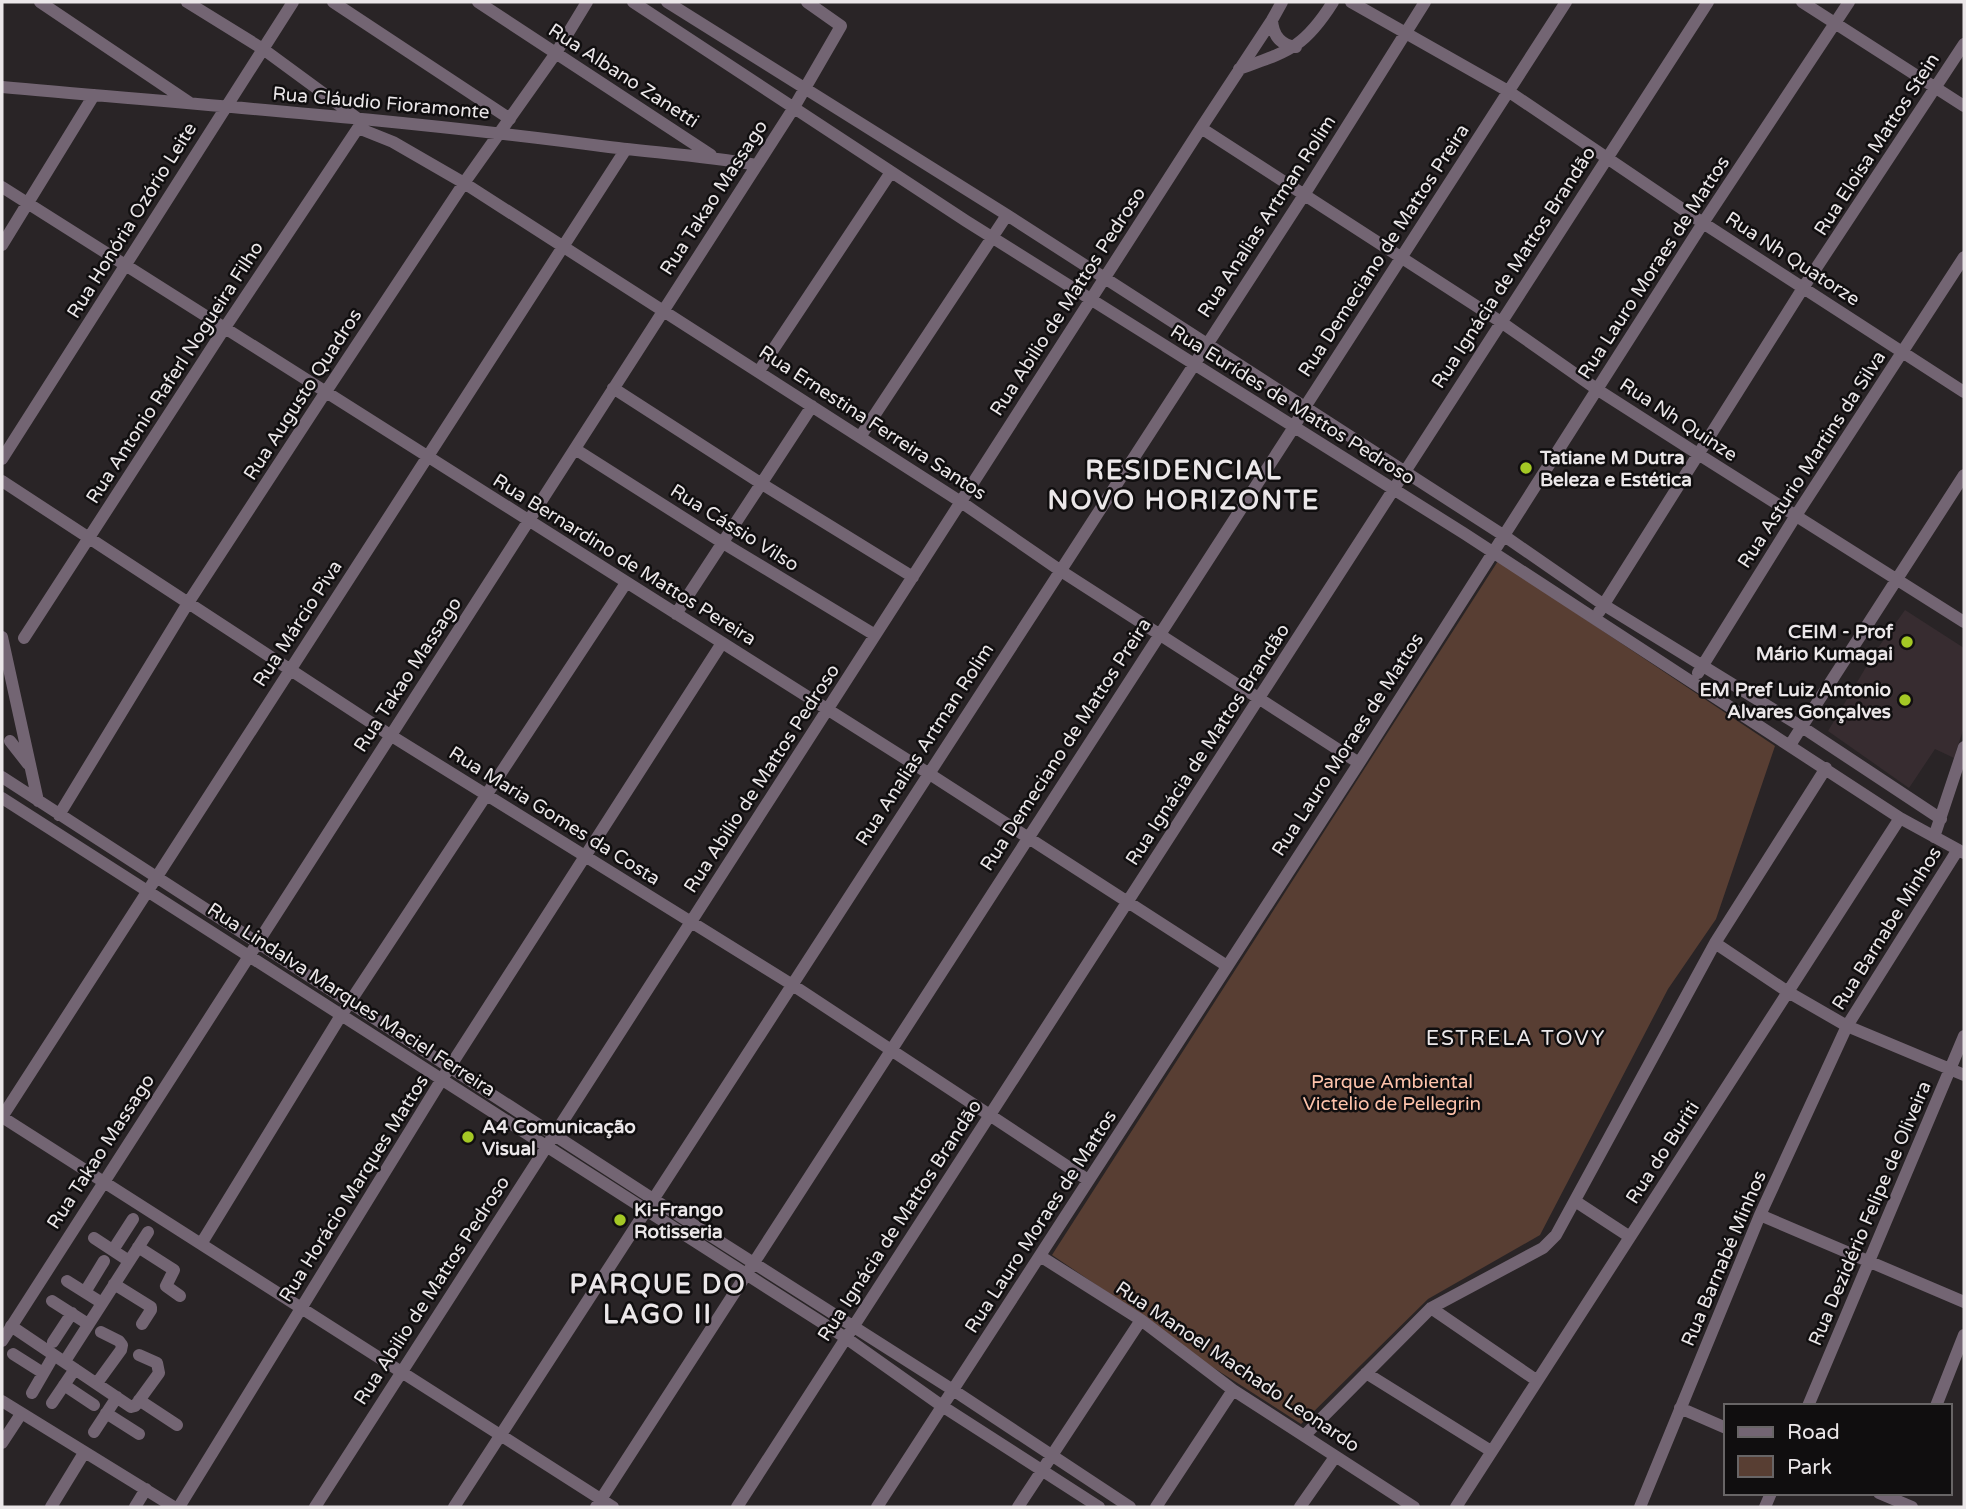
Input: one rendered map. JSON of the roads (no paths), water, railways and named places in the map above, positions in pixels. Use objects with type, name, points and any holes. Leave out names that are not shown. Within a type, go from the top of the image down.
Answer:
[{"type":"street","points":[[40,2],[192,104]]},
{"type":"street","points":[[187,2],[263,49],[359,124]]},
{"type":"street","name":"Rua Honória Ozório Leite","points":[[2,459],[293,2]]},
{"type":"street","points":[[333,2],[510,119]]},
{"type":"street","name":"Rua Albano Zanetti","points":[[478,2],[715,158]]},
{"type":"street","name":"Rua Augusto Quadros","points":[[59,815],[188,603],[464,183],[556,53],[587,2]]},
{"type":"street","name":"Rua Eurídes de Mattos Pedroso","points":[[633,2],[992,238],[1394,490],[1900,818],[1961,852]]},
{"type":"street","name":"Rua Eurídes de Mattos Pedroso","points":[[667,2],[1007,215],[1503,535],[1604,605],[1802,727],[1941,819]]},
{"type":"street","name":"Rua Takao Massago","points":[[2,1340],[793,109],[841,26],[807,2]]},
{"type":"street","name":"Rua Abilio de Mattos Pedroso","points":[[315,1507],[1282,2]]},
{"type":"street","points":[[1239,69],[1296,47],[1313,30],[1333,2]]},
{"type":"street","name":"Rua Nh Quatorze","points":[[1351,2],[1508,91],[1703,223],[1964,392]]},
{"type":"street","name":"Rua Analias Artman Rolim","points":[[454,1507],[504,1437],[791,984],[1304,195],[1425,2]]},
{"type":"street","name":"Rua Demeciano de Mattos Preira","points":[[602,1501],[1566,2]]},
{"type":"street","name":"Rua Ignácia de Mattos Brandão","points":[[737,1507],[1708,2]]},
{"type":"street","points":[[1802,2],[1964,106]]},
{"type":"street","name":"Rua Lauro Moraes de Mattos","points":[[877,1507],[1359,763],[1703,223],[1849,2]]},
{"type":"street","points":[[1272,20],[1273,29],[1280,40],[1296,47]]},
{"type":"street","name":"Rua Eloisa Mattos Stein","points":[[1595,619],[1804,288],[1964,44]]},
{"type":"street","name":"Rua Cláudio Fioramonte","points":[[2,87],[225,107],[359,124],[501,132],[756,165]]},
{"type":"street","points":[[2,245],[94,95]]},
{"type":"street","name":"Rua Ernestina Ferreira Santos","points":[[359,124],[464,183],[663,310],[1359,763]]},
{"type":"street","name":"Rua Antonio Raferl Nogueira Filho","points":[[24,638],[359,124]]},
{"type":"street","name":"Rua Nh Quinze","points":[[1201,128],[1501,322],[1598,390],[1964,622]]},
{"type":"street","name":"Rua Márcio Piva","points":[[2,1118],[626,149]]},
{"type":"street","points":[[758,372],[891,172]]},
{"type":"street","name":"Rua Bernardino de Mattos Pereira","points":[[2,187],[1227,966]]},
{"type":"street","points":[[860,437],[1007,215]]},
{"type":"street","name":"Rua Asturio Martins da Silva","points":[[1693,682],[1795,517],[1964,257]]},
{"type":"street","points":[[613,388],[913,577]]},
{"type":"street","points":[[676,614],[812,406]]},
{"type":"street","name":"Rua Cássio Vilso","points":[[575,449],[875,635]]},
{"type":"street","points":[[1790,745],[1964,475]]},
{"type":"street","name":"Rua Maria Gomes da Costa","points":[[2,481],[390,735],[791,984],[1088,1180]]},
{"type":"street","points":[[201,1244],[342,1014],[626,583]]},
{"type":"street","points":[[2,637],[38,801]]},
{"type":"street","name":"Rua Horácio Marques Mattos","points":[[177,1507],[446,1073],[722,643]]},
{"type":"street","points":[[23,728],[6,743],[30,767]]},
{"type":"street","points":[[1934,837],[1964,747]]},
{"type":"street","points":[[1304,1436],[1431,1308],[1543,1248],[1556,1235],[1715,943],[1826,768]]},
{"type":"street","points":[[2,777],[156,878],[253,949],[350,1003],[446,1073],[554,1135],[650,1205]]},
{"type":"street","points":[[17,808],[26,792]]},
{"type":"street","name":"Rua Lindalva Marques Maciel Ferreira","points":[[2,798],[148,890],[253,949],[342,1014],[446,1073],[546,1147],[754,1262],[1130,1507]]},
{"type":"street","name":"Rua do Buriti","points":[[1456,1507],[1900,818]]},
{"type":"street","name":"Rua Barnabe Minhos","points":[[1847,1026],[1961,852]]},
{"type":"street","points":[[1715,943],[1788,992],[1847,1026],[1964,1075]]},
{"type":"street","name":"Rua Barnabé Minhos","points":[[1640,1507],[1760,1215],[1847,1026]]},
{"type":"street","name":"Rua Dezidério Felipe de Oliveira","points":[[1809,1404],[1964,1036]]},
{"type":"street","points":[[2,1118],[602,1501]]},
{"type":"street","points":[[1575,1201],[1630,1237]]},
{"type":"street","name":"Rua Lindalva Marques Maciel Ferreira","points":[[650,1205],[743,1278],[846,1338],[942,1406],[1099,1507]]},
{"type":"street","points":[[1760,1215],[1964,1302]]},
{"type":"street","points":[[113,1250],[132,1219]]},
{"type":"street","points":[[32,1393],[43,1373],[62,1356],[88,1324],[148,1232]]},
{"type":"street","points":[[94,1238],[129,1261]]},
{"type":"street","points":[[138,1247],[174,1270],[166,1286],[180,1296]]},
{"type":"street","name":"Rua Manoel Machado Leonardo","points":[[1040,1256],[1141,1320],[1233,1390],[1411,1507]]},
{"type":"street","points":[[85,1292],[104,1261]]},
{"type":"street","points":[[67,1281],[102,1303]]},
{"type":"street","points":[[114,1284],[151,1307],[142,1324]]},
{"type":"street","points":[[52,1301],[88,1324]]},
{"type":"street","points":[[1431,1308],[1536,1380]]},
{"type":"street","points":[[51,1403],[64,1385],[62,1356],[72,1314]]},
{"type":"street","points":[[1018,1507],[1141,1320]]},
{"type":"street","points":[[10,1326],[62,1356],[131,1407],[159,1373],[157,1363],[139,1355]]},
{"type":"street","points":[[97,1384],[122,1345],[101,1332]]},
{"type":"street","points":[[1937,1404],[1964,1335]]},
{"type":"street","points":[[13,1354],[43,1373]]},
{"type":"street","points":[[1366,1373],[1491,1451]]},
{"type":"street","points":[[64,1385],[94,1405]]},
{"type":"street","points":[[1157,1507],[1233,1390]]},
{"type":"street","points":[[94,1432],[117,1397]]},
{"type":"street","points":[[139,1400],[177,1425]]},
{"type":"street","points":[[2,1401],[177,1507]]},
{"type":"street","points":[[1681,1408],[1724,1427]]},
{"type":"street","points":[[106,1413],[138,1434]]},
{"type":"street","points":[[2,1443],[20,1414]]},
{"type":"street","points":[[51,1507],[84,1453]]},
{"type":"street","points":[[1300,1507],[1335,1457]]},
{"type":"street","points":[[135,1507],[146,1489]]},
{"type":"street","points":[[1899,1501],[1912,1507]]},
{"type":"place","name":"Tatiane M Dutra Beleza e Estética","points":[[1526,468]]},
{"type":"place","name":"CEIM - Prof Mário Kumagai","points":[[1907,642]]},
{"type":"place","name":"EM Pref Luiz Antonio Alvares Gonçalves","points":[[1905,700]]},
{"type":"place","name":"A4 Comunicação Visual","points":[[468,1137]]},
{"type":"place","name":"Ki-Frango Rotisseria","points":[[620,1220]]},
{"type":"district","name":"RESIDENCIAL NOVO HORIZONTE","points":[[1184,485]]},
{"type":"district","name":"ESTRELA TOVY","points":[[1516,1038]]},
{"type":"district","name":"PARQUE DO LAGO II","points":[[658,1299]]},
{"type":"park label","name":"Parque Ambiental Victelio de Pellegrin","points":[[1392,1092]]}]
